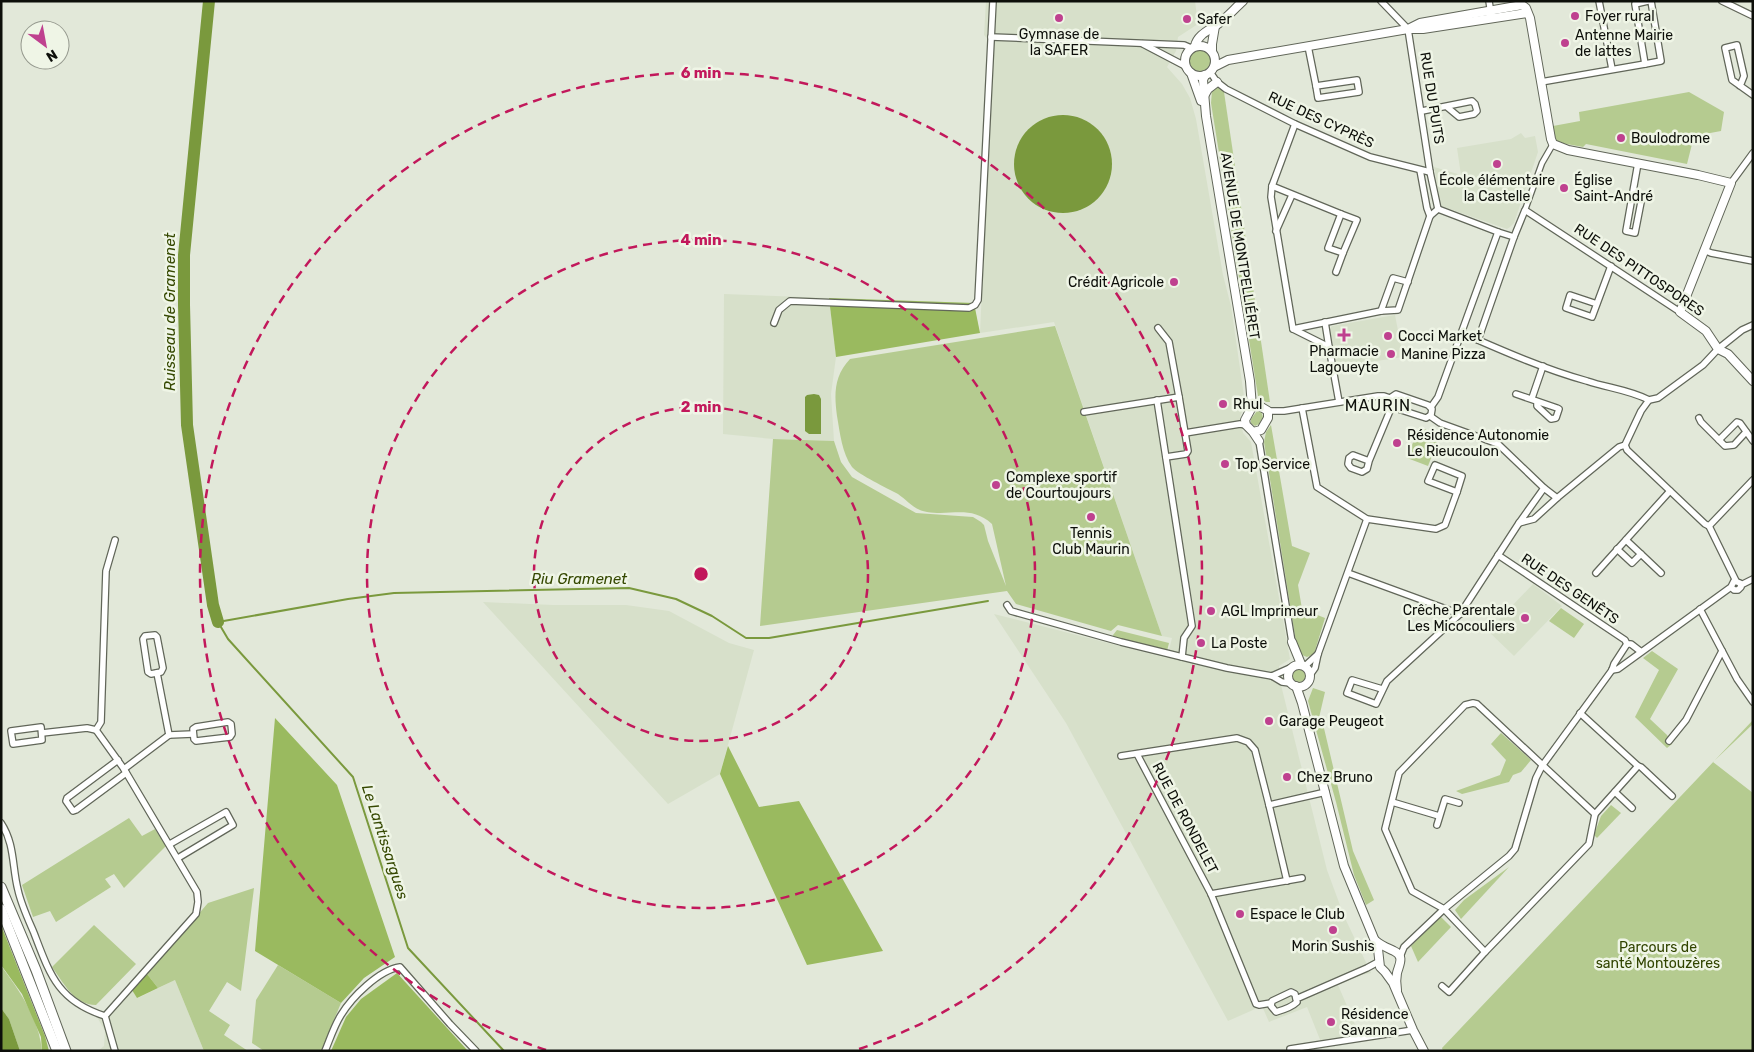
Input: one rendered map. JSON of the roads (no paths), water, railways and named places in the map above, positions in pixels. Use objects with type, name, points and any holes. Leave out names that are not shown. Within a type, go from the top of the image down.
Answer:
[{"type":"main road","points":[[1,887],[36,970],[66,1051]]},
{"type":"main road","points":[[1,910],[57,1051]]},
{"type":"street","points":[[774,322],[779,310],[790,301],[969,308],[975,305],[978,300],[993,1]]},
{"type":"street","points":[[1185,66],[1185,58],[1196,41],[1243,1]]},
{"type":"street","points":[[1381,1],[1408,29]]},
{"type":"street","points":[[1489,1],[1491,14]]},
{"type":"street","points":[[1599,1],[1612,69]]},
{"type":"street","points":[[1541,82],[1612,69],[1646,64],[1661,61],[1650,1],[1635,4],[1646,64]]},
{"type":"street","points":[[1722,1],[1753,16]]},
{"type":"street","points":[[1139,42],[1185,66],[1190,73],[1197,76],[1210,72],[1228,60],[1408,29],[1420,22],[1491,14],[1522,5],[1526,8],[1530,18],[1553,144],[1568,150],[1731,182]]},
{"type":"street","points":[[1210,72],[1213,53],[1212,39],[1215,26]]},
{"type":"street","name":"RUE DU PUITS","points":[[1408,29],[1430,172],[1438,210]]},
{"type":"street","points":[[991,36],[1139,42],[1193,47],[1206,46],[1213,53],[1228,60]]},
{"type":"street","points":[[1740,86],[1744,76],[1737,45],[1724,48],[1732,80],[1740,86],[1753,95]]},
{"type":"street","points":[[1308,46],[1318,98],[1359,92],[1357,80],[1316,86]]},
{"type":"street","name":"RUE DES CYPRÈS","points":[[1210,72],[1217,82],[1226,89],[1295,124],[1370,157],[1430,172]]},
{"type":"street","name":"AVENUE DE MONTPELLIÉRET","points":[[1210,72],[1203,80],[1206,116],[1255,406]]},
{"type":"street","name":"AVENUE DE MONTPELLIÉRET","points":[[1190,73],[1206,116]]},
{"type":"street","points":[[1204,96],[1208,89],[1217,82]]},
{"type":"street","points":[[1422,111],[1472,101],[1477,111],[1474,114],[1459,117],[1447,107]]},
{"type":"street","points":[[1293,329],[1271,197],[1272,186],[1295,124]]},
{"type":"street","points":[[1478,340],[1514,237],[1542,164],[1553,144]]},
{"type":"street","points":[[1680,312],[1731,182],[1753,153]]},
{"type":"street","points":[[1632,195],[1642,196],[1635,233],[1626,231],[1632,195],[1638,163]]},
{"type":"street","points":[[1293,329],[1381,311],[1398,310],[1430,216],[1420,170]]},
{"type":"street","points":[[1272,186],[1357,220],[1336,272]]},
{"type":"street","points":[[1276,231],[1292,195]]},
{"type":"street","points":[[1430,216],[1438,210],[1514,237]]},
{"type":"street","name":"RUE DES PITTOSPORES","points":[[1525,210],[1706,331],[1718,349],[1728,354],[1753,380]]},
{"type":"street","points":[[1341,214],[1328,248],[1344,253]]},
{"type":"street","points":[[1430,416],[1431,407],[1438,397],[1498,232]]},
{"type":"street","points":[[1704,250],[1753,261]]},
{"type":"street","points":[[1596,304],[1570,295],[1566,308],[1592,317],[1611,266]]},
{"type":"street","points":[[1381,311],[1393,278],[1408,282]]},
{"type":"street","points":[[1325,322],[1339,402]]},
{"type":"street","points":[[1519,523],[1534,519],[1619,447],[1624,445],[1640,411],[1649,400],[1658,398],[1703,365],[1718,349],[1742,330],[1752,327]]},
{"type":"street","points":[[1158,328],[1169,342],[1188,451],[1186,454],[1166,457]]},
{"type":"street","points":[[1293,329],[1329,347]]},
{"type":"street","points":[[1462,333],[1543,366],[1587,381],[1638,394],[1649,400]]},
{"type":"street","points":[[1516,394],[1534,400],[1543,366]]},
{"type":"street","points":[[1390,398],[1396,394],[1431,407]]},
{"type":"street","points":[[1244,423],[1255,406],[1268,414],[1378,396],[1390,398]]},
{"type":"street","points":[[1084,412],[1179,397]]},
{"type":"street","points":[[1368,461],[1392,406],[1390,398]]},
{"type":"street","points":[[1157,400],[1192,626],[1184,638],[1182,657]]},
{"type":"street","points":[[1392,406],[1426,418],[1430,416]]},
{"type":"street","points":[[1302,408],[1317,487],[1367,519],[1436,529],[1445,525],[1457,492],[1462,476],[1435,465],[1428,481],[1457,492]]},
{"type":"street","points":[[1268,414],[1257,431],[1297,666],[1310,674]]},
{"type":"street","points":[[1430,416],[1440,423],[1498,444],[1557,498]]},
{"type":"street","points":[[1699,418],[1725,446],[1734,445],[1746,432]]},
{"type":"street","points":[[1719,440],[1737,422],[1740,423],[1753,441]]},
{"type":"street","points":[[1185,433],[1244,423],[1257,431]]},
{"type":"street","points":[[1624,445],[1704,524],[1709,526],[1738,583]]},
{"type":"street","points":[[1709,526],[1753,480]]},
{"type":"street","points":[[1382,689],[1352,680],[1346,693],[1376,704],[1387,681],[1460,614],[1544,488]]},
{"type":"street","points":[[1596,573],[1670,491]]},
{"type":"street","points":[[1007,605],[1011,611],[1121,642],[1272,676],[1282,682],[1297,685],[1309,681],[1310,674],[1315,668],[1318,654],[1367,519]]},
{"type":"street","points":[[96,730],[101,722],[106,571],[115,540]]},
{"type":"street","points":[[1626,540],[1661,573]]},
{"type":"street","points":[[1617,549],[1632,563],[1641,554]]},
{"type":"street","name":"RUE DES GENÊTS","points":[[1498,555],[1640,651]]},
{"type":"street","points":[[1348,573],[1460,614]]},
{"type":"street","points":[[1612,670],[1618,669],[1640,651],[1732,587],[1732,583],[1753,579]]},
{"type":"street","points":[[1700,608],[1722,651],[1753,702]]},
{"type":"street","points":[[154,635],[157,638],[163,668],[161,672],[156,673],[151,674],[148,672],[143,640],[145,636],[154,635]]},
{"type":"street","points":[[1397,992],[1398,969],[1404,948],[1444,909],[1515,849],[1536,778],[1542,766],[1612,670],[1627,644]]},
{"type":"street","points":[[1669,741],[1686,720],[1722,651]]},
{"type":"street","points":[[1272,676],[1297,666],[1318,654]]},
{"type":"street","points":[[1297,666],[1288,674],[1297,685],[1344,866],[1375,941],[1378,959],[1383,971],[1397,992],[1424,1051]]},
{"type":"street","points":[[156,673],[169,735]]},
{"type":"street","points":[[1485,952],[1444,909],[1412,891],[1385,829],[1399,773],[1465,705],[1476,704],[1594,814]]},
{"type":"street","points":[[1580,713],[1672,796]]},
{"type":"street","points":[[228,722],[231,724],[232,734],[230,737],[196,741],[193,734],[193,729],[196,727],[228,722]]},
{"type":"street","points":[[41,727],[42,733],[42,740],[13,744],[11,731],[41,727]]},
{"type":"street","points":[[42,733],[87,728],[96,730],[125,771],[197,892],[196,914],[105,1016]]},
{"type":"street","points":[[118,760],[67,798],[66,801],[72,811],[76,810],[169,735],[193,734]]},
{"type":"street","name":"RUE DE RONDELET","points":[[1121,756],[1237,738],[1248,742],[1255,750],[1287,881]]},
{"type":"street","name":"RUE DE RONDELET","points":[[1137,754],[1211,894],[1256,1004],[1259,1006],[1271,1003]]},
{"type":"street","points":[[1442,986],[1449,992],[1589,844],[1594,814],[1638,766]]},
{"type":"street","points":[[1269,805],[1326,792]]},
{"type":"street","points":[[1615,792],[1632,808]]},
{"type":"street","points":[[1437,825],[1445,799],[1459,803]]},
{"type":"street","points":[[1392,802],[1440,816]]},
{"type":"street","points":[[170,844],[226,812],[233,825],[178,858]]},
{"type":"street","points":[[1,824],[11,842],[13,866],[19,894],[53,978],[74,1003],[105,1016]]},
{"type":"street","name":"RUE DE RONDELET","points":[[1211,894],[1302,878]]},
{"type":"street","points":[[1375,941],[1400,957]]},
{"type":"street","points":[[1296,999],[1367,968],[1383,952],[1404,948]]},
{"type":"street","points":[[325,1051],[340,1015],[354,997],[367,985],[391,969],[400,968],[476,1051]]},
{"type":"street","points":[[1367,968],[1392,973],[1398,969]]},
{"type":"street","points":[[1291,992],[1295,994],[1296,999],[1297,1002],[1295,1004],[1276,1012],[1273,1010],[1272,1001],[1291,992]]},
{"type":"street","points":[[105,1016],[115,1051]]},
{"type":"street","points":[[1290,1049],[1413,1030]]},
{"type":"waterway","name":"Ruisseau de Gramenet","points":[[209,1],[184,255],[184,305],[187,425],[213,605],[218,622]]},
{"type":"waterway","name":"Riu Gramenet","points":[[504,1051],[408,948],[353,777],[228,639],[218,622],[348,599],[394,593],[629,588],[676,599],[712,616],[746,638],[769,638],[988,601]]},
{"type":"place","name":"Foyer rural","points":[[1575,16]]},
{"type":"place","name":"Gymnase de la SAFER","points":[[1059,18]]},
{"type":"place","name":"Safer","points":[[1187,19]]},
{"type":"place","name":"Antenne Mairie de lattes","points":[[1565,43]]},
{"type":"place","name":"Boulodrome","points":[[1621,138]]},
{"type":"place","name":"École élémentaire la Castelle","points":[[1497,164]]},
{"type":"place","name":"Église Saint-André","points":[[1564,188]]},
{"type":"place","name":"Crédit Agricole","points":[[1174,282]]},
{"type":"place","name":"Pharmacie Lagoueyte","points":[[1344,335]]},
{"type":"place","name":"Cocci Market","points":[[1388,336]]},
{"type":"place","name":"Manine Pizza","points":[[1391,354]]},
{"type":"place","name":"Rhul","points":[[1223,404]]},
{"type":"place","name":"Résidence Autonomie Le Rieucoulon","points":[[1397,443]]},
{"type":"place","name":"Top Service","points":[[1225,464]]},
{"type":"place","name":"Complexe sportif de Courtoujours","points":[[996,485]]},
{"type":"place","name":"Tennis Club Maurin","points":[[1091,517]]},
{"type":"place","name":"AGL Imprimeur","points":[[1211,611]]},
{"type":"place","name":"Crêche Parentale Les Micocouliers","points":[[1525,618]]},
{"type":"place","name":"La Poste","points":[[1201,643]]},
{"type":"place","name":"Garage Peugeot","points":[[1269,721]]},
{"type":"place","name":"Chez Bruno","points":[[1287,777]]},
{"type":"place","name":"Espace le Club","points":[[1240,914]]},
{"type":"place","name":"Morin Sushis","points":[[1333,930]]},
{"type":"place","name":"Résidence Savanna","points":[[1331,1022]]},
{"type":"district","name":"MAURIN","points":[[1378,405]]},
{"type":"water label","name":"Le Lantissargues","points":[[385,842]]},
{"type":"park label","name":"Parcours de santé Montouzères","points":[[1658,956]]}]
